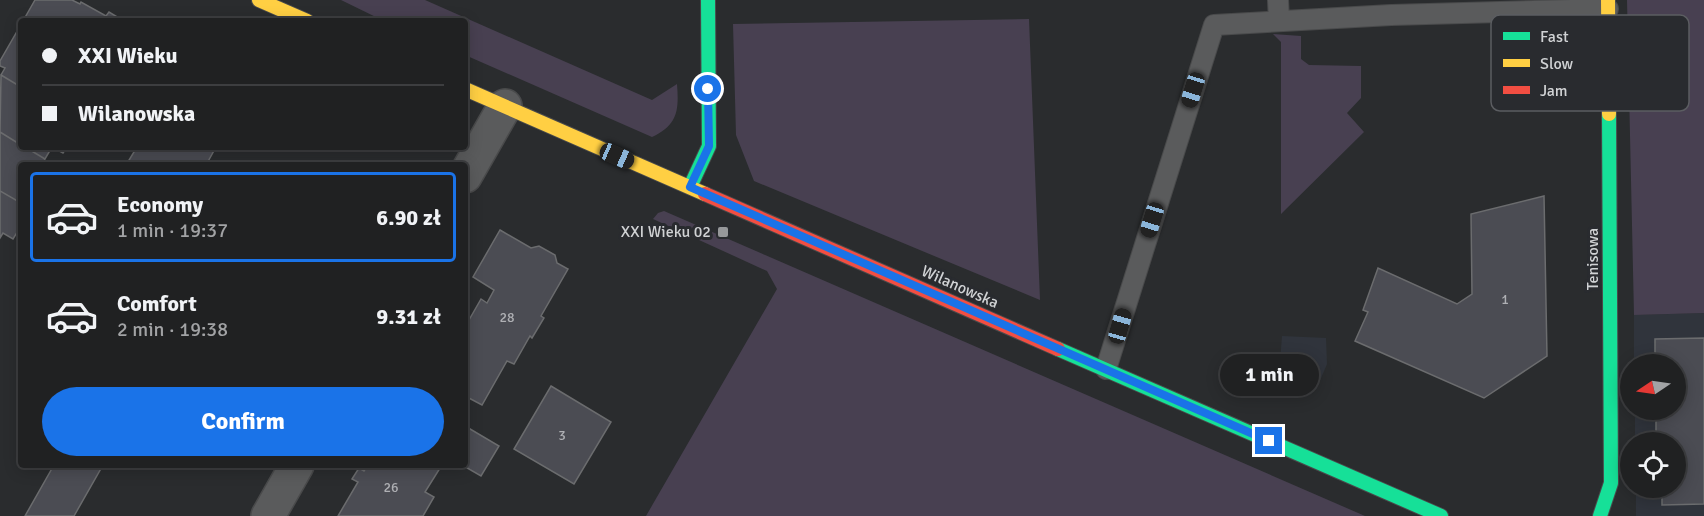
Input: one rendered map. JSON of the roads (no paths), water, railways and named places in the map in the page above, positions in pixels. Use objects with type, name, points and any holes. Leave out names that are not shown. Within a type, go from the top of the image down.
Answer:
[{"type":"street","points":[[259,0],[300,18]]},
{"type":"street","points":[[690,187],[709,146],[708,0]]},
{"type":"street","name":"Wilanowska","points":[[468,90],[1441,516]]},
{"type":"street","points":[[468,171],[505,106]]},
{"type":"street","name":"Tenisowa","points":[[1600,516],[1611,483],[1609,111]]},
{"type":"street","points":[[268,516],[295,468]]},
{"type":"lane","points":[[1278,0],[1279,21]]},
{"type":"lane","points":[[1106,369],[1214,25],[1608,4]]},
{"type":"place","name":"XXI Wieku 02","points":[[723,232]]}]
